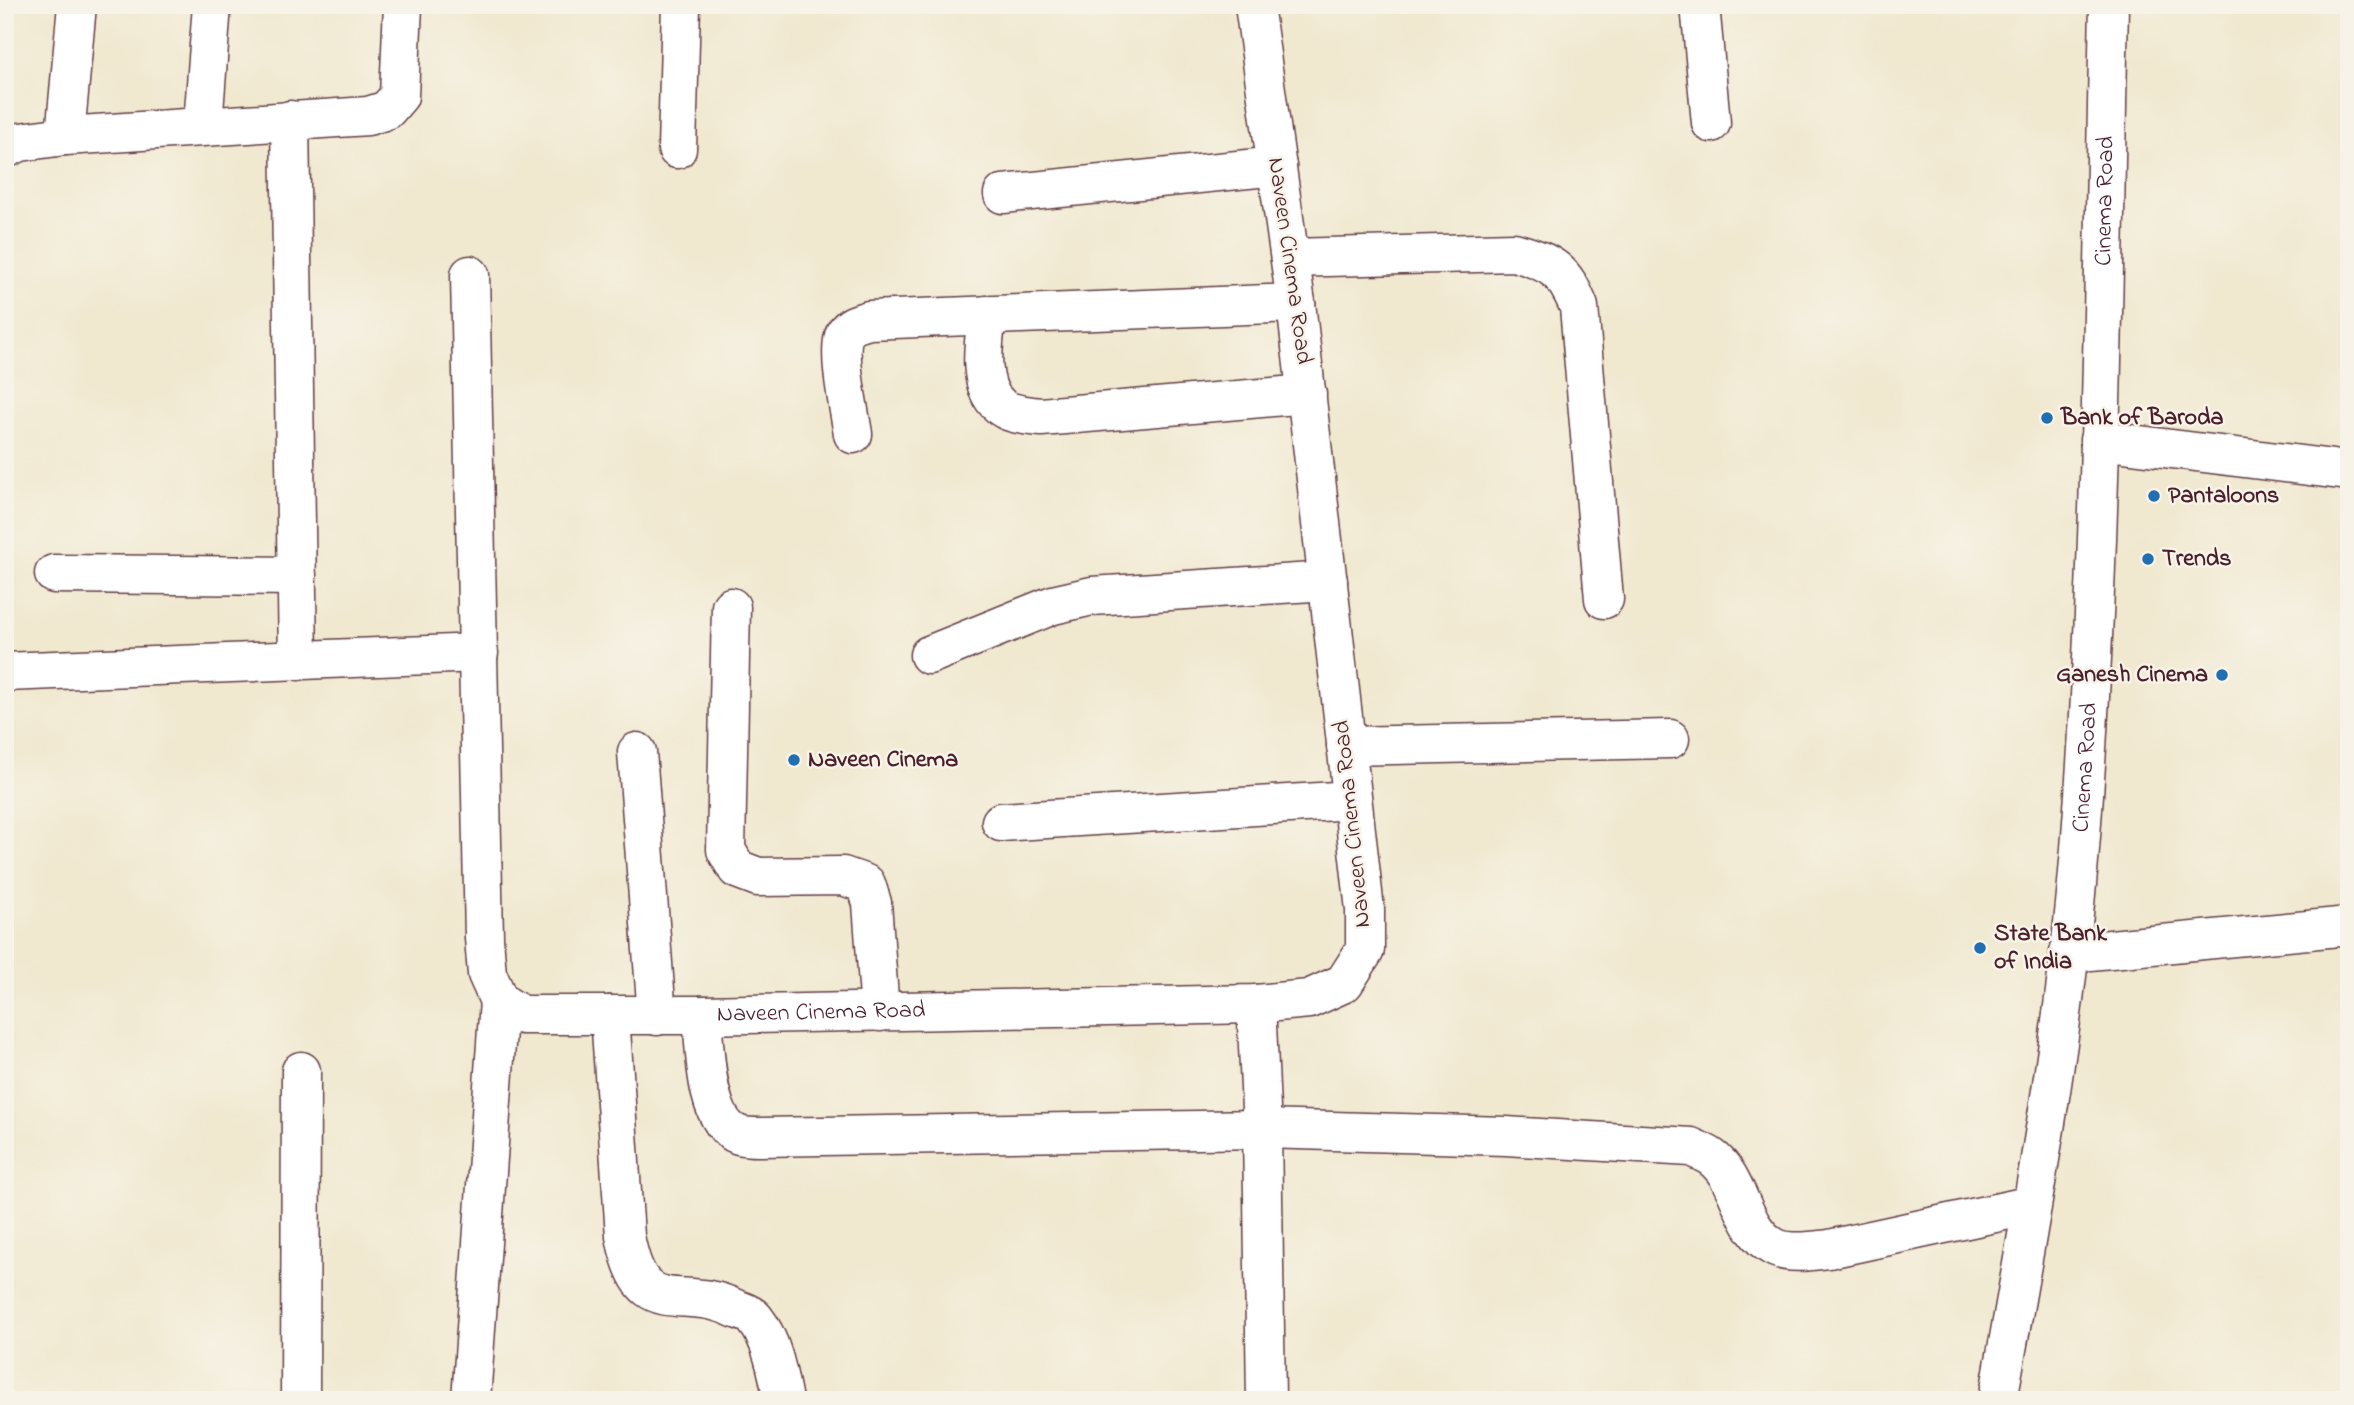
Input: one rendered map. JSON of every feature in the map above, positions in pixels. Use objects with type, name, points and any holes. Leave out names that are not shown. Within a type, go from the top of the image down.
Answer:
[{"type":"street","points":[[65,136],[77,5]]},
{"type":"street","points":[[203,125],[212,5]]},
{"type":"street","points":[[5,149],[20,142],[65,136],[368,116],[387,110],[399,96],[403,5]]},
{"type":"street","points":[[677,149],[681,5]]},
{"type":"street","name":"Naveen Cinema Road","points":[[510,1007],[610,1016],[657,1016],[1256,1004],[1309,999],[1345,984],[1364,950],[1365,910],[1296,303],[1254,5]]},
{"type":"street","points":[[1700,5],[1711,123]]},
{"type":"street","name":"Cinema Road","points":[[1998,1400],[2032,1205],[2069,953],[2086,755],[2099,440],[2109,5]]},
{"type":"street","points":[[290,120],[298,661]]},
{"type":"street","points":[[1003,194],[1277,166]]},
{"type":"street","points":[[1290,258],[1514,252],[1545,260],[1567,279],[1579,307],[1604,598]]},
{"type":"street","points":[[470,275],[484,938],[486,974],[510,1007],[471,1400]]},
{"type":"street","points":[[853,434],[843,353],[844,335],[854,324],[869,320],[1296,303]]},
{"type":"street","points":[[986,315],[983,360],[989,387],[998,405],[1017,414],[1041,417],[1307,394]]},
{"type":"street","points":[[2099,440],[2349,471]]},
{"type":"street","points":[[54,574],[297,576]]},
{"type":"street","points":[[929,655],[1053,605],[1092,596],[1328,582]]},
{"type":"street","points":[[731,607],[726,850],[737,869],[758,877],[843,876],[866,884],[872,903],[880,1012]]},
{"type":"street","points":[[5,672],[479,653]]},
{"type":"street","points":[[1346,746],[1670,739]]},
{"type":"street","points":[[637,752],[657,1016]]},
{"type":"street","points":[[1001,822],[1353,800]]},
{"type":"street","points":[[2069,953],[2349,926]]},
{"type":"street","points":[[1256,1004],[1262,1129],[1266,1400]]},
{"type":"street","points":[[702,1015],[713,1105],[722,1122],[737,1135],[760,1138],[1262,1129],[1506,1136],[1691,1147],[1712,1157],[1725,1172],[1753,1226],[1773,1247],[1796,1252],[1829,1250],[2032,1205]]},
{"type":"street","points":[[610,1016],[625,1236],[630,1264],[639,1281],[660,1296],[727,1304],[754,1317],[768,1345],[783,1400]]},
{"type":"street","points":[[300,1400],[301,1071]]},
{"type":"place","name":"Bank of Baroda","points":[[2047,418]]},
{"type":"place","name":"Pantaloons","points":[[2154,496]]},
{"type":"place","name":"Trends","points":[[2148,559]]},
{"type":"place","name":"Ganesh Cinema","points":[[2222,675]]},
{"type":"place","name":"Naveen Cinema","points":[[794,760]]},
{"type":"place","name":"State Bank of India","points":[[1980,948]]}]
